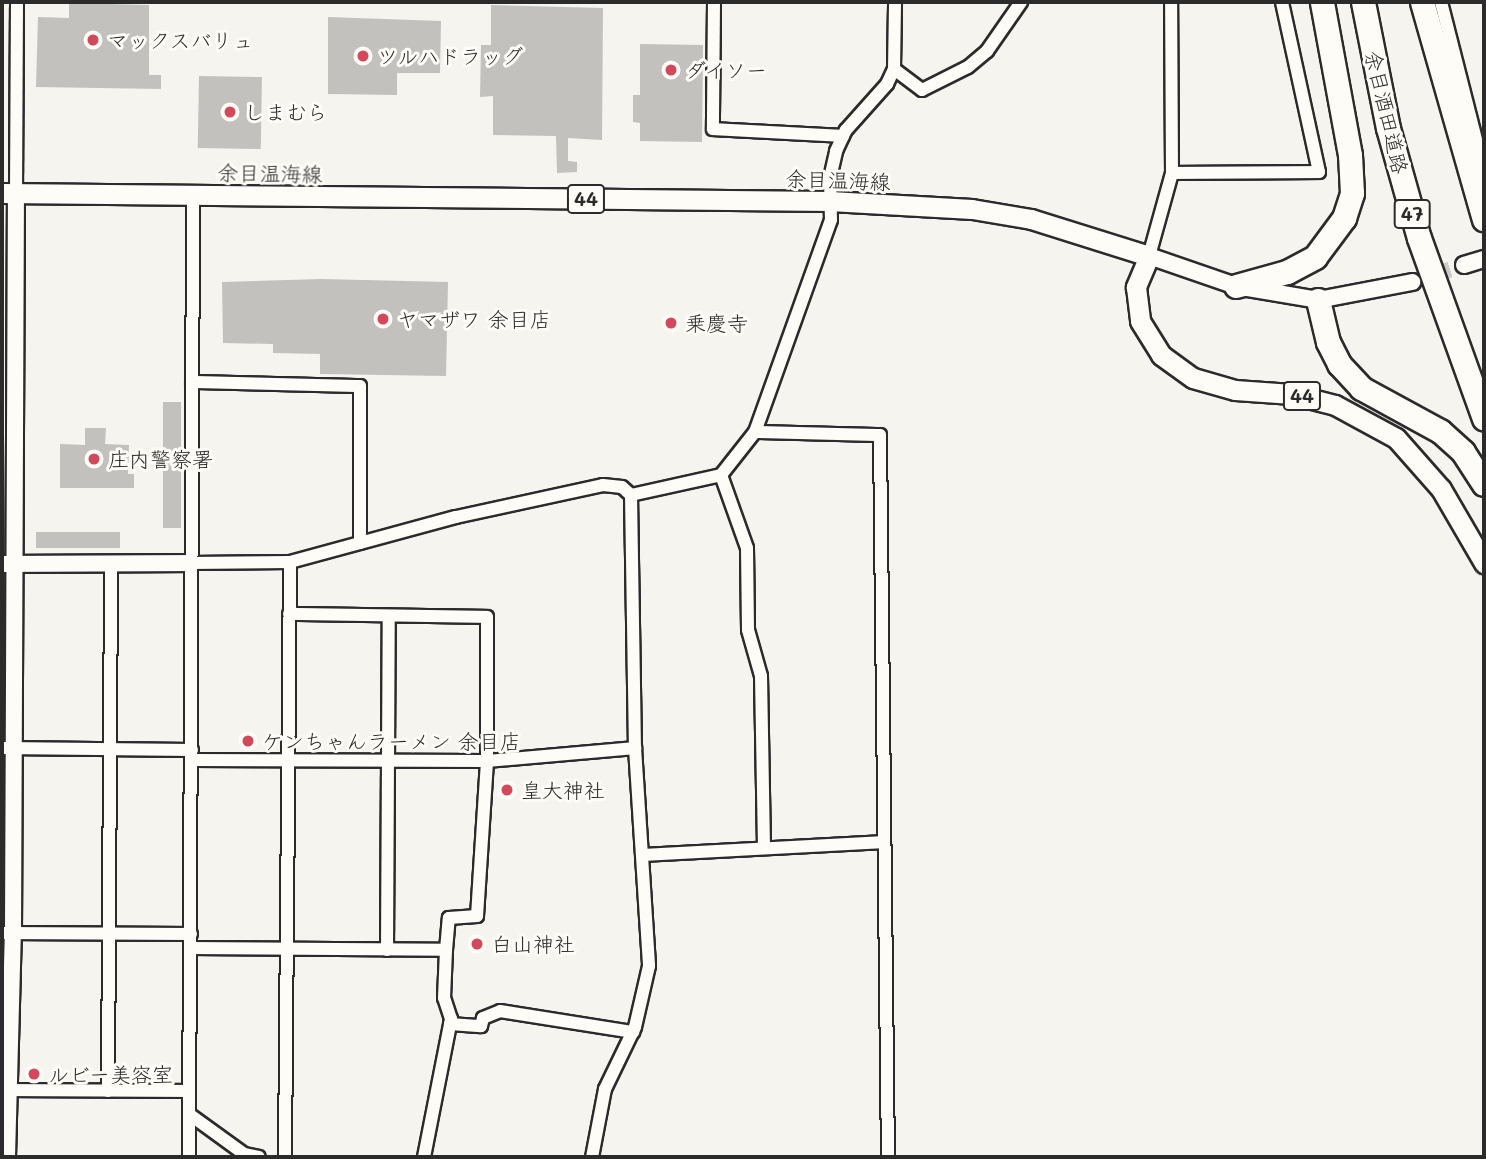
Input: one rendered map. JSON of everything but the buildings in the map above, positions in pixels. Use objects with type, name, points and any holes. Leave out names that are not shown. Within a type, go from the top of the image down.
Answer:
[{"type":"highway","points":[[1236,286],[1287,272],[1315,257],[1332,239],[1348,206],[1350,155],[1322,2]]},
{"type":"highway","name":"余目酒田道路","points":[[1363,2],[1388,128],[1419,238],[1484,419]]},
{"type":"highway","name":"余目酒田道路","points":[[1377,2],[1401,126],[1484,383]]},
{"type":"highway","points":[[1422,2],[1484,219]]},
{"type":"highway","points":[[1318,300],[1339,364],[1361,388],[1440,431],[1463,452],[1484,484]]},
{"type":"main road","name":"余目温海線","points":[[9,193],[830,201],[972,209],[1031,219],[1149,256]]},
{"type":"main road","name":"44","points":[[1149,256],[1136,287],[1140,321],[1161,355],[1193,378],[1235,390],[1292,394],[1370,420],[1420,462],[1461,519],[1484,563]]},
{"type":"street","points":[[7,1157],[9,193],[17,2]]},
{"type":"street","points":[[714,2],[713,129],[844,136]]},
{"type":"street","points":[[631,495],[721,475],[755,432],[831,220],[830,178],[844,136],[894,69],[895,2]]},
{"type":"street","points":[[894,69],[922,90],[968,67],[987,51],[1021,2]]},
{"type":"street","points":[[1171,2],[1172,173],[1149,256],[1236,286],[1318,300],[1412,282]]},
{"type":"street","points":[[1172,173],[1319,172],[1282,2]]},
{"type":"street","points":[[1441,2],[1484,171]]},
{"type":"street","points":[[189,1157],[193,195]]},
{"type":"street","points":[[1464,265],[1484,259]]},
{"type":"street","points":[[192,382],[360,386],[360,543]]},
{"type":"street","points":[[755,432],[880,435],[888,1157]]},
{"type":"street","points":[[721,475],[747,548],[748,630],[761,676],[764,848]]},
{"type":"street","points":[[8,564],[290,562],[603,485],[622,486],[631,495],[635,748],[644,855],[649,966],[633,1032],[605,1089],[592,1157]]},
{"type":"street","points":[[285,1157],[290,562]]},
{"type":"street","points":[[108,1091],[111,564]]},
{"type":"street","points":[[289,614],[487,617],[487,761],[477,916],[449,918],[444,998],[450,1024],[424,1157]]},
{"type":"street","points":[[387,950],[389,615]]},
{"type":"street","points":[[8,748],[111,749],[287,762],[487,761],[635,748]]},
{"type":"street","points":[[644,855],[884,842]]},
{"type":"street","points":[[7,933],[191,934]]},
{"type":"street","points":[[190,948],[287,951],[446,950]]},
{"type":"street","points":[[450,1024],[481,1026],[484,1018],[500,1011],[633,1032]]},
{"type":"street","points":[[7,1090],[189,1091]]},
{"type":"street","points":[[189,1114],[244,1154],[259,1157]]},
{"type":"tunnel","points":[[1412,282],[1464,265]]},
{"type":"place","name":"マックスバリュ","points":[[93,40]]},
{"type":"place","name":"ツルハドラッグ","points":[[363,56]]},
{"type":"place","name":"ダイソー","points":[[671,70]]},
{"type":"place","name":"しまむら","points":[[230,112]]},
{"type":"place","name":"ヤマザワ 余目店","points":[[383,319]]},
{"type":"place","name":"乗慶寺","points":[[671,323]]},
{"type":"place","name":"庄内警察署","points":[[94,459]]},
{"type":"place","name":"ケンちゃんラーメン 余目店","points":[[248,741]]},
{"type":"place","name":"皇大神社","points":[[507,790]]},
{"type":"place","name":"白山神社","points":[[477,944]]},
{"type":"place","name":"ルビー美容室","points":[[34,1074]]}]
